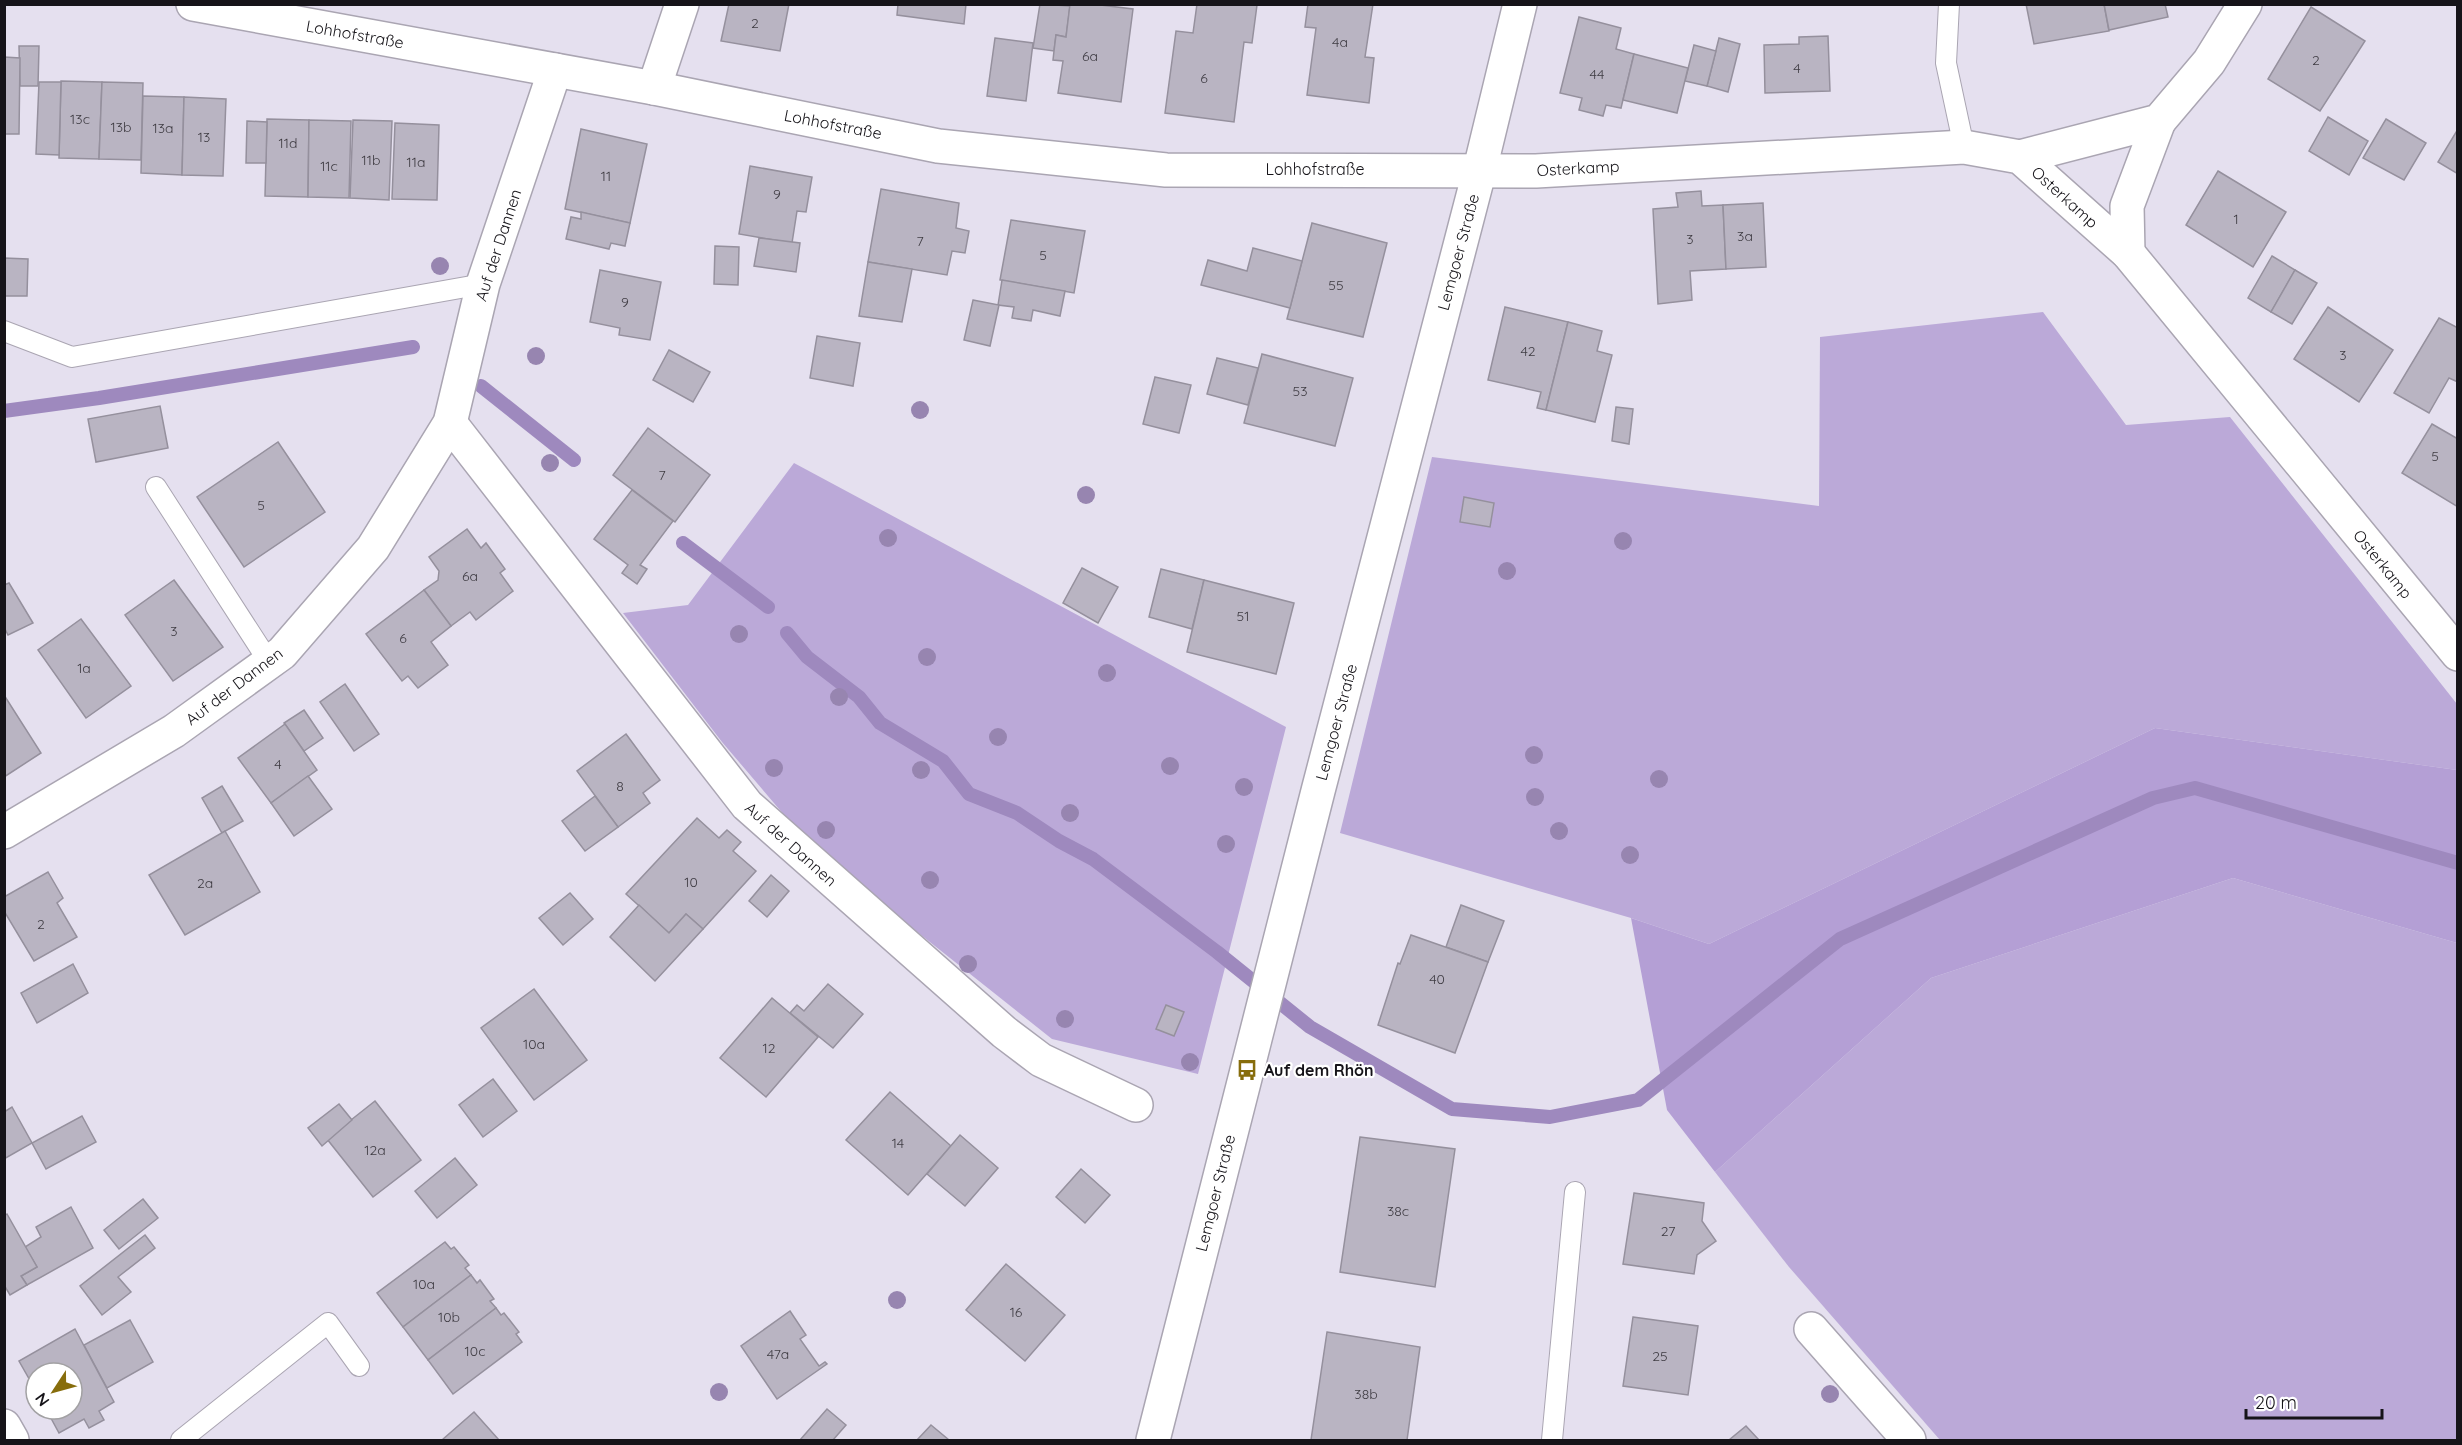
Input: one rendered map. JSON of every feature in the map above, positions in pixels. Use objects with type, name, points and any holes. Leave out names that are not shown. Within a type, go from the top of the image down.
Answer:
[{"type":"street","name":"Lohhofstraße","points":[[193,4],[259,10],[938,146],[1166,170],[1480,169]]},
{"type":"street","points":[[654,88],[682,4]]},
{"type":"street","name":"Lemgoer Straße","points":[[1153,1440],[1480,169],[1520,4]]},
{"type":"street","points":[[2128,253],[2127,206],[2159,121],[2209,62],[2246,4]]},
{"type":"street","name":"Auf der Dannen","points":[[4,832],[174,731],[282,653],[374,548],[450,423],[483,284],[555,70]]},
{"type":"street","points":[[2020,157],[2159,121]]},
{"type":"street","name":"Osterkamp","points":[[1480,169],[1536,171],[1964,147],[2020,157],[2128,253],[2457,654]]},
{"type":"street","name":"Auf der Dannen","points":[[450,423],[747,805],[1004,1032],[1041,1060],[1136,1105]]},
{"type":"street","points":[[1810,1329],[1909,1440]]},
{"type":"street","points":[[4,1426],[12,1440]]},
{"type":"lane","points":[[1949,4],[1947,63],[1964,147]]},
{"type":"lane","points":[[4,331],[72,357],[483,284]]},
{"type":"lane","points":[[156,487],[269,662]]},
{"type":"lane","points":[[1552,1440],[1575,1192]]},
{"type":"lane","points":[[181,1440],[328,1323],[359,1366]]},
{"type":"shaded area","points":[[2043,312],[2126,425],[2230,417],[2457,704],[2457,770],[2155,728],[1709,944],[1631,918],[1340,833],[1432,457],[1819,506],[1820,337]]},
{"type":"shaded area","points":[[794,463],[1286,727],[1198,1074],[1052,1039],[814,850],[722,742],[623,613],[688,605]]},
{"type":"shaded area","points":[[2155,728],[2457,770],[2457,943],[2233,878],[1931,978],[1715,1172],[1667,1110],[1631,918],[1709,944]]},
{"type":"shaded area","points":[[2233,878],[2457,943],[2457,1440],[1940,1440],[1789,1267],[1715,1172],[1931,978]]},
{"type":"building","points":[[729,4],[789,4],[780,51],[721,41]]},
{"type":"building","points":[[898,4],[966,4],[964,24],[897,15]]},
{"type":"building","points":[[1040,4],[1070,6],[1066,37],[1056,35],[1054,51],[1033,48]]},
{"type":"building","points":[[1070,4],[1133,9],[1121,102],[1058,93],[1063,61],[1053,60],[1056,35],[1066,37]]},
{"type":"building","points":[[1197,4],[1257,5],[1252,43],[1244,42],[1234,122],[1165,113],[1176,31],[1193,33]]},
{"type":"building","points":[[1308,4],[1373,4],[1365,57],[1374,58],[1369,103],[1307,95],[1316,28],[1305,27]]},
{"type":"building","points":[[2026,4],[2104,4],[2109,31],[2034,44]]},
{"type":"building","points":[[2104,4],[2165,4],[2168,17],[2109,30]]},
{"type":"building","points":[[2311,7],[2365,41],[2320,111],[2268,79]]},
{"type":"building","points":[[1579,17],[1621,28],[1616,49],[1634,54],[1621,108],[1606,105],[1603,116],[1579,110],[1582,98],[1560,93]]},
{"type":"building","points":[[1828,36],[1830,91],[1765,93],[1764,45],[1799,44],[1799,37]]},
{"type":"building","points":[[995,38],[1033,43],[1026,101],[987,96]]},
{"type":"building","points":[[1719,38],[1740,44],[1728,92],[1707,86]]},
{"type":"building","points":[[1694,45],[1716,51],[1707,86],[1685,81]]},
{"type":"building","points":[[19,46],[39,46],[38,86],[20,86]]},
{"type":"building","points":[[1634,54],[1688,68],[1677,113],[1623,100]]},
{"type":"building","points":[[4,57],[20,58],[19,134],[4,134]]},
{"type":"building","points":[[61,81],[102,82],[99,159],[59,158]]},
{"type":"building","points":[[39,82],[61,82],[59,155],[36,154]]},
{"type":"building","points":[[102,82],[143,83],[141,160],[99,159]]},
{"type":"building","points":[[143,96],[184,97],[182,175],[141,173]]},
{"type":"building","points":[[184,97],[226,99],[223,176],[182,175]]},
{"type":"building","points":[[2328,117],[2368,141],[2349,175],[2309,151]]},
{"type":"building","points":[[267,119],[309,120],[308,197],[265,196]]},
{"type":"building","points":[[2386,119],[2426,143],[2404,180],[2363,158]]},
{"type":"building","points":[[309,120],[351,121],[349,198],[308,197]]},
{"type":"building","points":[[353,120],[392,121],[389,200],[350,198]]},
{"type":"building","points":[[247,121],[267,122],[266,163],[246,163]]},
{"type":"building","points":[[395,123],[439,125],[437,200],[392,199]]},
{"type":"building","points":[[581,129],[647,144],[630,223],[565,209]]},
{"type":"building","points":[[2458,129],[2458,174],[2438,162]]},
{"type":"building","points":[[750,166],[812,177],[806,212],[797,211],[792,243],[739,234]]},
{"type":"building","points":[[2218,171],[2286,212],[2253,267],[2186,225]]},
{"type":"building","points":[[881,189],[959,203],[956,228],[969,231],[965,253],[952,251],[947,275],[868,262]]},
{"type":"building","points":[[1701,191],[1702,206],[1723,205],[1726,269],[1690,271],[1692,300],[1658,304],[1653,209],[1678,207],[1676,193]]},
{"type":"building","points":[[1763,203],[1766,267],[1726,269],[1723,205]]},
{"type":"building","points":[[581,212],[630,223],[625,246],[611,243],[609,249],[566,239],[571,217],[581,219]]},
{"type":"building","points":[[1011,220],[1085,231],[1074,293],[1000,280]]},
{"type":"building","points":[[1312,223],[1387,243],[1363,337],[1287,319]]},
{"type":"building","points":[[759,238],[800,243],[796,272],[754,266]]},
{"type":"building","points":[[715,246],[739,247],[738,285],[714,284]]},
{"type":"building","points":[[1253,248],[1302,261],[1290,308],[1201,285],[1208,260],[1247,271]]},
{"type":"building","points":[[2272,256],[2295,270],[2271,312],[2248,298]]},
{"type":"building","points":[[4,258],[28,259],[27,296],[4,296]]},
{"type":"building","points":[[868,262],[912,269],[902,322],[859,316]]},
{"type":"building","points":[[600,270],[661,282],[650,340],[619,335],[620,328],[590,322]]},
{"type":"building","points":[[2295,270],[2317,283],[2292,324],[2271,312]]},
{"type":"building","points":[[1002,280],[1065,291],[1060,316],[1033,310],[1031,321],[1012,318],[1014,307],[998,305]]},
{"type":"building","points":[[973,300],[999,305],[990,346],[964,340]]},
{"type":"building","points":[[1505,307],[1568,322],[1546,410],[1537,408],[1541,392],[1488,380]]},
{"type":"building","points":[[2328,307],[2393,350],[2359,402],[2294,359]]},
{"type":"building","points":[[2439,318],[2458,328],[2458,382],[2449,378],[2429,413],[2394,393]]},
{"type":"building","points":[[1568,322],[1602,331],[1597,351],[1612,355],[1595,422],[1546,410]]},
{"type":"building","points":[[817,336],[860,343],[853,386],[810,378]]},
{"type":"building","points":[[669,350],[710,372],[693,402],[653,380]]},
{"type":"building","points":[[1262,354],[1353,378],[1335,446],[1244,423]]},
{"type":"building","points":[[1217,358],[1258,368],[1248,405],[1207,394]]},
{"type":"building","points":[[1155,377],[1191,385],[1179,433],[1143,424]]},
{"type":"building","points":[[160,406],[168,448],[96,462],[88,419]]},
{"type":"building","points":[[1616,407],[1633,409],[1629,444],[1612,441]]},
{"type":"building","points":[[2432,424],[2458,439],[2458,507],[2402,473]]},
{"type":"building","points":[[648,428],[710,475],[675,522],[613,475]]},
{"type":"building","points":[[278,442],[325,512],[244,567],[197,497]]},
{"type":"building","points":[[632,490],[673,521],[640,565],[647,569],[637,584],[622,573],[628,565],[594,539]]},
{"type":"building","points":[[1464,497],[1494,503],[1490,527],[1460,522]]},
{"type":"building","points":[[467,529],[481,548],[486,543],[505,569],[500,573],[513,591],[476,620],[470,612],[451,626],[424,590],[438,580],[439,571],[429,557]]},
{"type":"building","points":[[1082,568],[1118,587],[1098,623],[1063,603]]},
{"type":"building","points":[[1161,569],[1204,580],[1192,629],[1149,617]]},
{"type":"building","points":[[174,580],[223,647],[173,681],[125,615]]},
{"type":"building","points":[[1204,580],[1294,603],[1276,674],[1187,652]]},
{"type":"building","points":[[9,583],[33,623],[8,635],[4,627],[4,585]]},
{"type":"building","points":[[424,590],[451,626],[431,642],[448,665],[418,688],[408,676],[402,681],[366,634]]},
{"type":"building","points":[[81,619],[131,686],[86,718],[38,650]]},
{"type":"building","points":[[345,684],[379,734],[354,751],[320,702]]},
{"type":"building","points":[[4,695],[41,753],[4,777]]},
{"type":"building","points":[[304,710],[323,738],[304,751],[284,723]]},
{"type":"building","points":[[285,724],[317,770],[271,803],[238,758]]},
{"type":"building","points":[[626,734],[660,780],[643,793],[650,803],[618,827],[577,771]]},
{"type":"building","points":[[308,776],[332,809],[294,836],[271,803]]},
{"type":"building","points":[[222,786],[243,821],[222,833],[202,798]]},
{"type":"building","points":[[595,796],[618,827],[585,851],[562,821]]},
{"type":"building","points":[[697,818],[719,838],[727,830],[741,842],[733,851],[756,871],[703,929],[686,914],[669,933],[626,894]]},
{"type":"building","points":[[225,831],[260,892],[185,935],[149,875]]},
{"type":"building","points":[[48,872],[63,898],[57,903],[77,937],[34,961],[4,911],[4,897]]},
{"type":"building","points":[[771,875],[789,891],[767,917],[749,901]]},
{"type":"building","points":[[570,893],[593,919],[563,945],[539,918]]},
{"type":"building","points":[[639,905],[669,933],[686,914],[703,929],[655,981],[610,937]]},
{"type":"building","points":[[1461,905],[1504,921],[1488,962],[1446,947]]},
{"type":"building","points":[[1411,935],[1488,962],[1455,1053],[1378,1025],[1398,963],[1400,964]]},
{"type":"building","points":[[73,964],[88,993],[37,1023],[21,993]]},
{"type":"building","points":[[828,984],[863,1014],[833,1048],[790,1013],[797,1005],[804,1011]]},
{"type":"building","points":[[534,989],[587,1060],[534,1100],[481,1028]]},
{"type":"building","points":[[772,998],[818,1037],[766,1097],[720,1058]]},
{"type":"building","points":[[1166,1005],[1184,1012],[1174,1036],[1156,1029]]},
{"type":"building","points":[[493,1079],[517,1111],[483,1137],[459,1105]]},
{"type":"building","points":[[890,1092],[951,1146],[908,1195],[846,1140]]},
{"type":"building","points":[[375,1101],[421,1160],[373,1197],[327,1139]]},
{"type":"building","points":[[339,1104],[352,1120],[322,1146],[308,1128]]},
{"type":"building","points":[[12,1107],[32,1143],[4,1159],[4,1112]]},
{"type":"building","points":[[82,1116],[96,1142],[46,1169],[32,1143]]},
{"type":"building","points":[[960,1135],[998,1168],[965,1206],[927,1174]]},
{"type":"building","points":[[1360,1137],[1455,1149],[1435,1287],[1340,1272]]},
{"type":"building","points":[[455,1158],[477,1185],[437,1218],[415,1191]]},
{"type":"building","points":[[1081,1169],[1110,1195],[1085,1223],[1056,1197]]},
{"type":"building","points":[[1634,1193],[1704,1203],[1702,1221],[1716,1241],[1697,1255],[1694,1274],[1623,1264]]},
{"type":"building","points":[[143,1199],[158,1218],[119,1249],[104,1230]]},
{"type":"building","points":[[71,1207],[93,1248],[27,1285],[21,1276],[37,1267],[25,1247],[41,1237],[36,1227]]},
{"type":"building","points":[[7,1214],[37,1267],[21,1276],[27,1285],[10,1295],[4,1285],[4,1216]]},
{"type":"building","points":[[145,1235],[155,1248],[118,1277],[131,1292],[102,1315],[80,1286]]},
{"type":"building","points":[[445,1242],[451,1249],[454,1247],[469,1265],[465,1268],[471,1275],[403,1327],[377,1293]]},
{"type":"building","points":[[1006,1264],[1065,1315],[1025,1361],[966,1310]]},
{"type":"building","points":[[471,1275],[477,1283],[480,1280],[494,1299],[490,1301],[496,1308],[428,1360],[403,1327]]},
{"type":"building","points":[[496,1308],[501,1315],[504,1313],[519,1332],[516,1334],[522,1342],[453,1394],[428,1360]]},
{"type":"building","points":[[790,1311],[806,1335],[800,1339],[819,1366],[825,1362],[827,1364],[777,1399],[741,1346]]},
{"type":"building","points":[[1633,1317],[1698,1326],[1688,1395],[1623,1386]]},
{"type":"building","points":[[130,1320],[153,1362],[107,1388],[84,1345]]},
{"type":"building","points":[[75,1329],[114,1402],[99,1411],[104,1420],[89,1428],[84,1419],[84,1361],[24,1361],[24,1370],[19,1361]]},
{"type":"building","points":[[1327,1332],[1420,1347],[1407,1440],[1311,1440]]},
{"type":"building","points":[[827,1409],[846,1425],[833,1440],[800,1440]]},
{"type":"building","points":[[474,1412],[499,1440],[442,1440]]},
{"type":"building","points":[[52,1421],[80,1421],[59,1433]]},
{"type":"building","points":[[931,1425],[949,1440],[917,1440]]},
{"type":"building","points":[[1746,1426],[1759,1440],[1729,1440]]},
{"type":"waterway","points":[[4,411],[99,398],[413,347]]},
{"type":"waterway","points":[[481,386],[574,460]]},
{"type":"waterway","points":[[683,543],[768,607]]},
{"type":"waterway","points":[[787,633],[807,657],[859,697],[880,723],[943,761],[969,794],[1017,813],[1059,841],[1093,859],[1217,952],[1310,1027],[1452,1109],[1550,1117],[1638,1100],[1840,939],[2153,798],[2195,788],[2458,863]]},
{"type":"place","name":"Auf dem Rhön","points":[[1247,1070]]}]
